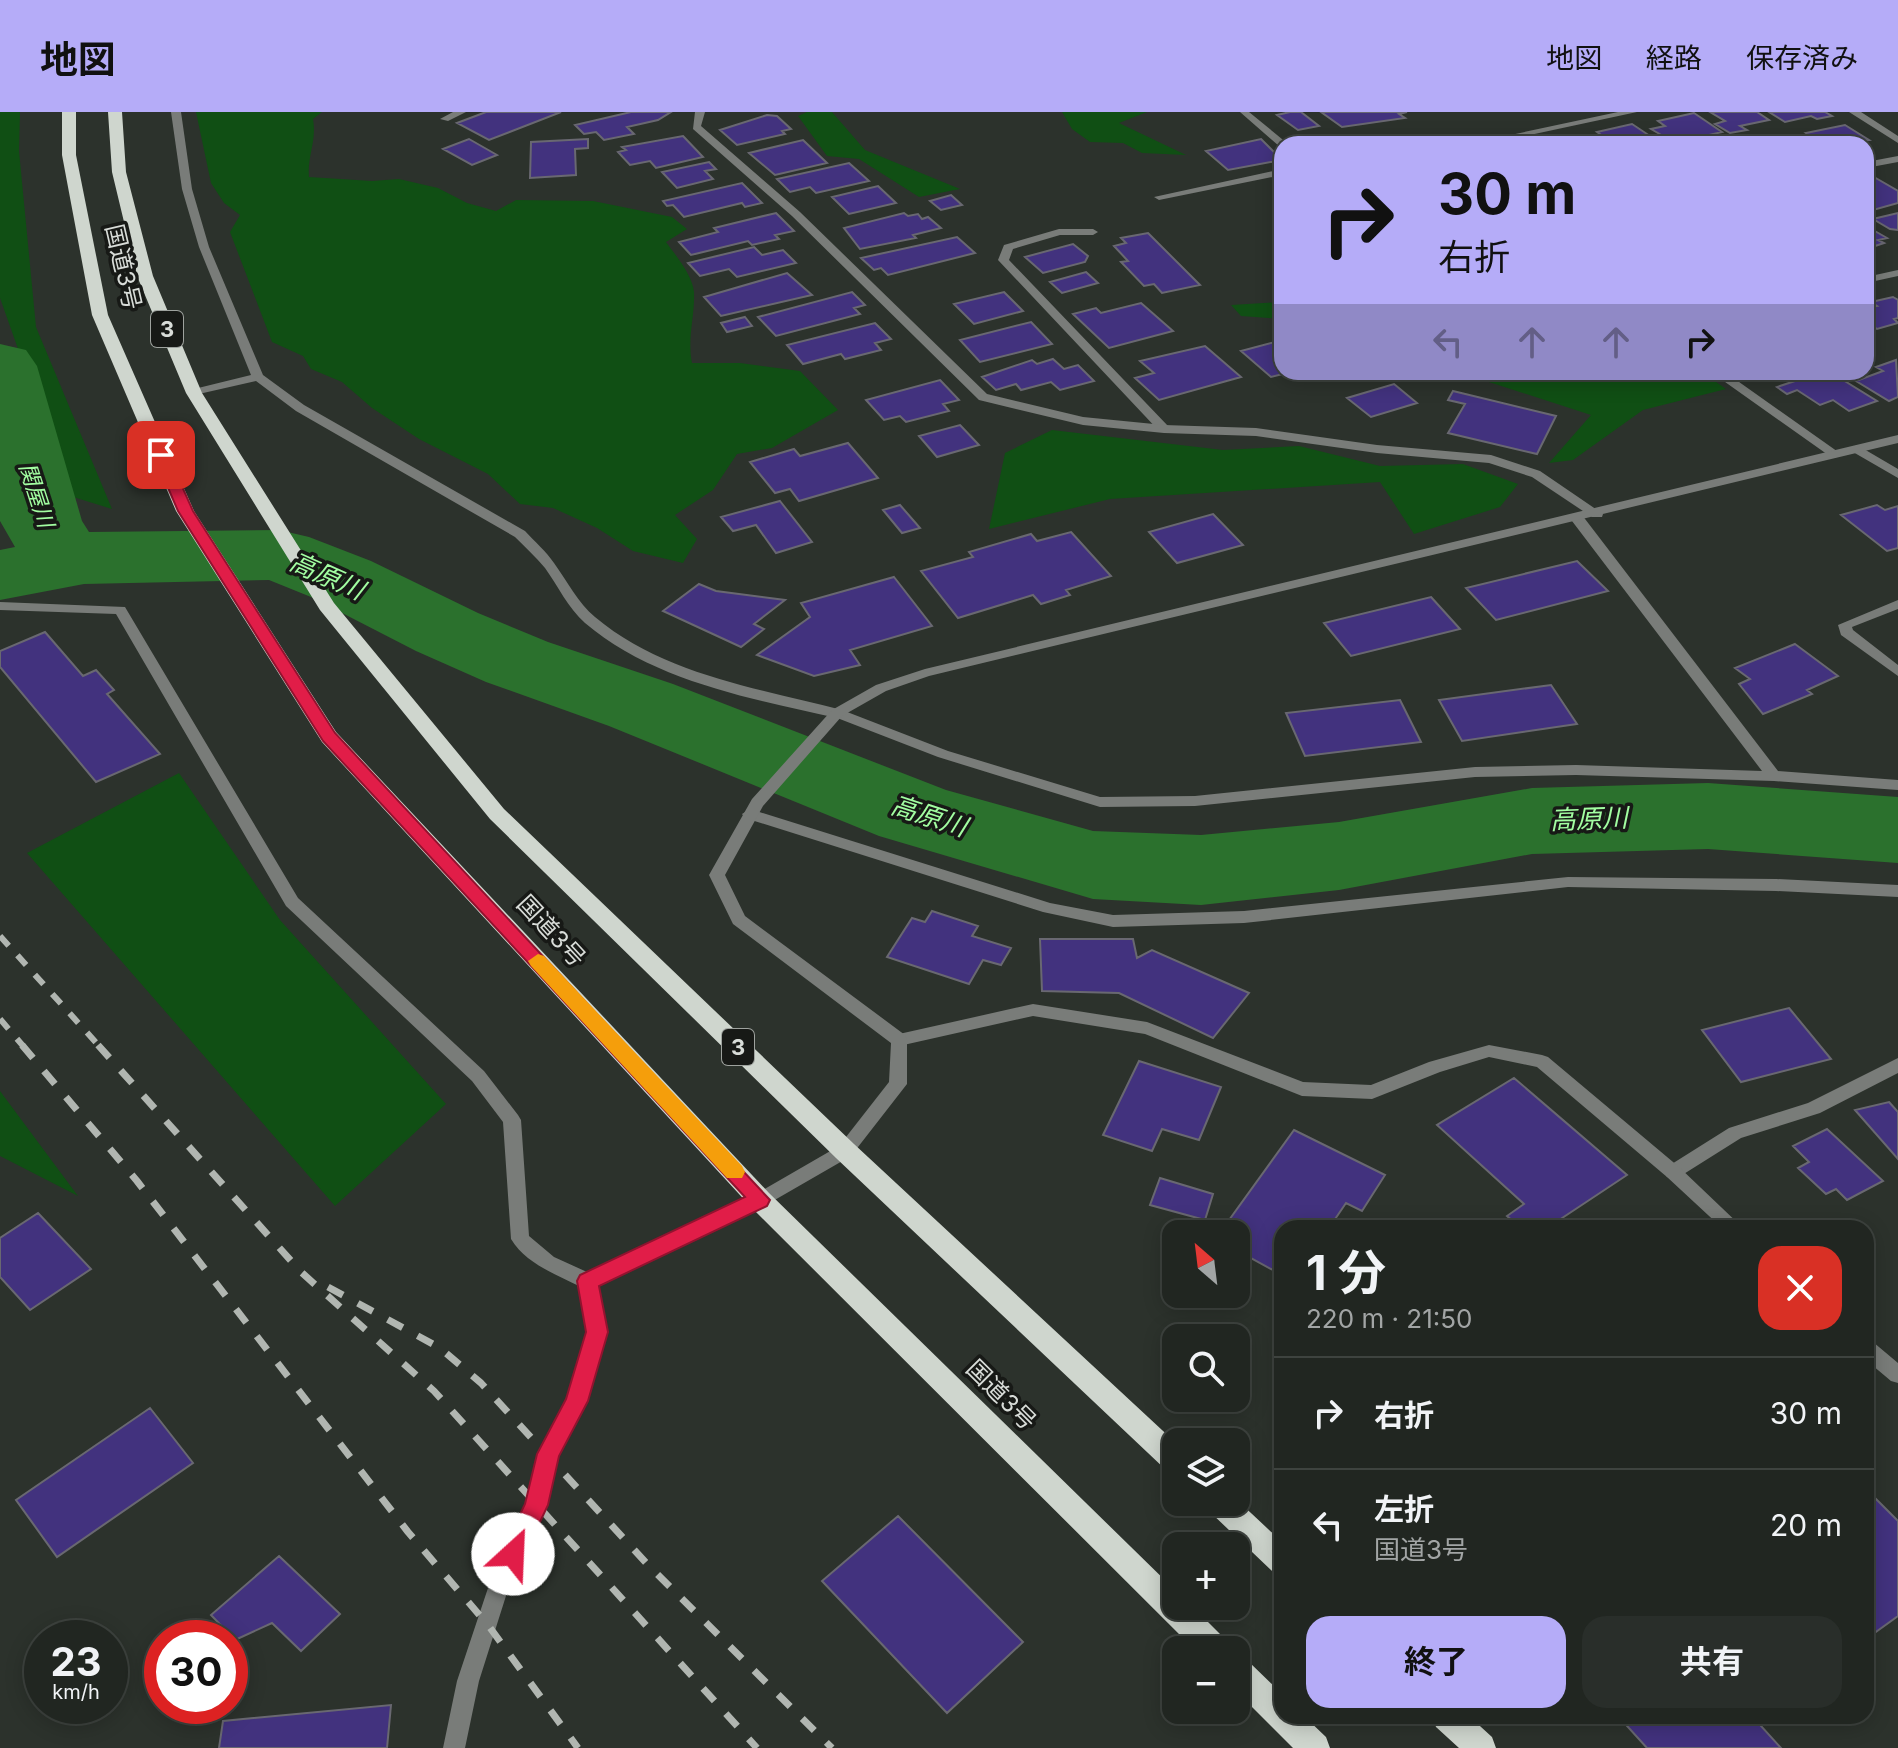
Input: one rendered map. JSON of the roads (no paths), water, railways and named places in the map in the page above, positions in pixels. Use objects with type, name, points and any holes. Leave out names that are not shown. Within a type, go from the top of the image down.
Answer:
[{"type":"highway","name":"国道3号","points":[[69,112],[69,155],[100,315],[185,511],[329,737],[760,1200],[1202,1636]]},
{"type":"highway","name":"国道3号","points":[[115,112],[119,172],[145,276],[194,393],[327,606],[497,814],[845,1151],[1162,1448]]},
{"type":"highway","points":[[1234,1516],[1274,1554]]},
{"type":"highway","points":[[1250,1684],[1274,1708]]},
{"type":"highway","points":[[1290,1724],[1315,1748]]},
{"type":"highway","points":[[1456,1724],[1481,1748]]},
{"type":"street","points":[[176,112],[187,189],[204,247],[258,377],[300,408],[520,534],[546,561],[590,620],[622,642],[735,690],[837,713],[943,754],[1100,802],[1195,801],[1475,772],[1576,770],[1774,776],[1898,785]]},
{"type":"street","points":[[445,119],[461,112]]},
{"type":"street","points":[[700,112],[696,127],[796,214],[983,397],[1083,421],[1164,429],[1256,432],[1377,449],[1491,459],[1536,474],[1597,514]]},
{"type":"street","points":[[1513,136],[1632,112]]},
{"type":"street","points":[[1854,112],[1898,140]]},
{"type":"street","points":[[1244,113],[1274,137]]},
{"type":"street","points":[[1874,164],[1898,159]]},
{"type":"street","points":[[1159,197],[1274,174]]},
{"type":"street","points":[[1093,232],[1059,232],[1008,247],[1003,260],[1164,429]]},
{"type":"street","points":[[1874,278],[1898,273]]},
{"type":"street","points":[[194,393],[258,377]]},
{"type":"street","points":[[1729,380],[1835,454]]},
{"type":"street","points":[[1725,1220],[1542,1062],[1489,1051],[1435,1067],[1372,1092],[1302,1089],[1147,1028],[1033,1010],[899,1040],[739,920],[717,875],[753,808],[822,728],[837,713],[881,688],[925,673],[1597,514],[1898,439]]},
{"type":"street","points":[[1857,449],[1898,474]]},
{"type":"street","points":[[1577,518],[1774,776]]},
{"type":"street","points":[[1898,604],[1845,625],[1846,632],[1898,672]]},
{"type":"street","points":[[0,606],[120,610],[292,902],[478,1076],[512,1120],[520,1239],[547,1262],[587,1281]]},
{"type":"street","points":[[753,808],[1049,908],[1113,921],[1244,917],[1568,882],[1776,885],[1898,891]]},
{"type":"street","points":[[587,1281],[760,1200],[845,1151],[898,1084],[899,1040]]},
{"type":"street","points":[[1673,1172],[1735,1133],[1814,1108],[1898,1065]]},
{"type":"street","points":[[454,1748],[468,1681],[501,1579],[536,1505],[548,1454],[576,1401],[597,1332],[587,1281]]},
{"type":"street","points":[[1874,1355],[1898,1375]]},
{"type":"waterway","name":"関屋川","points":[[0,366],[41,521],[58,549],[84,559]]},
{"type":"waterway","name":"高原川","points":[[84,559],[279,555],[341,579],[447,632],[517,662],[641,705],[913,813],[1093,865],[1201,870],[1339,856],[1532,821],[1708,816],[1898,830]]},
{"type":"waterway","name":"高原川","points":[[0,575],[84,559]]},
{"type":"railway","points":[[0,936],[100,1047]]},
{"type":"railway","points":[[0,1019],[24,1047]]},
{"type":"railway","points":[[22,1045],[137,1181],[408,1532],[488,1625],[578,1748]]},
{"type":"railway","points":[[98,1045],[301,1272],[434,1391],[757,1748]]},
{"type":"railway","points":[[328,1287],[440,1348],[481,1383],[648,1565],[832,1748]]}]
